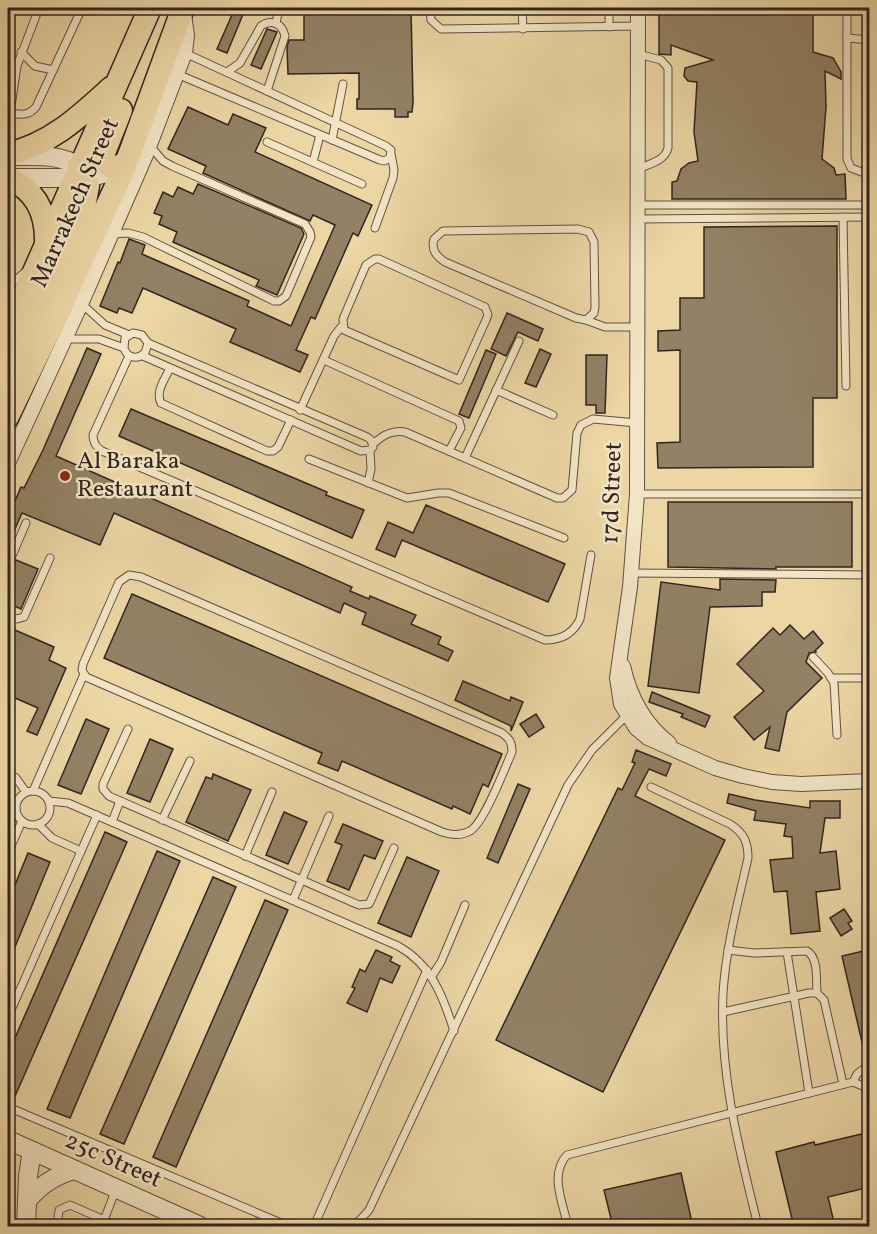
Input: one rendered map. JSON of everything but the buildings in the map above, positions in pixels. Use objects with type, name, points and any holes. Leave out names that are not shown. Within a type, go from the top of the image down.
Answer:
[{"type":"main road","name":"Marrakech Street","points":[[8,331],[46,242],[80,174],[150,8]]},
{"type":"main road","points":[[125,165],[113,168],[102,158],[153,32],[156,8]]},
{"type":"main road","name":"Marrakech Street","points":[[8,416],[50,331],[125,165],[183,8]]},
{"type":"main road","points":[[8,155],[54,136],[78,118],[118,81]]},
{"type":"main road","points":[[8,380],[88,194],[80,174]]},
{"type":"main road","points":[[8,178],[27,189],[36,199],[45,219],[46,242]]},
{"type":"street","points":[[8,463],[81,304],[150,145],[185,53],[187,35],[183,8]]},
{"type":"street","name":"17d Street","points":[[638,8],[637,494],[632,573],[617,678],[618,691],[626,716],[648,738],[716,768],[772,782],[801,784],[870,780]]},
{"type":"street","points":[[8,155],[53,156],[68,159],[80,174]]},
{"type":"street","points":[[8,178],[80,174],[125,165]]},
{"type":"street","points":[[622,649],[627,682],[640,712],[661,738],[689,757]]},
{"type":"street","name":"25c Street","points":[[8,1140],[200,1227]]},
{"type":"street","points":[[27,1227],[28,1176],[33,1151]]},
{"type":"street","points":[[27,1201],[47,1181],[74,1170]]},
{"type":"lane","points":[[39,8],[21,52],[13,80],[9,113],[26,115],[32,112],[82,8]]},
{"type":"lane","points":[[276,23],[279,8]]},
{"type":"lane","points":[[537,8],[430,8],[430,20],[441,29],[638,26]]},
{"type":"lane","points":[[522,8],[523,29]]},
{"type":"lane","points":[[609,8],[609,27]]},
{"type":"lane","points":[[847,8],[847,159],[851,168],[870,175]]},
{"type":"lane","points":[[227,72],[240,63],[261,26],[265,23],[276,23],[285,36],[267,91]]},
{"type":"lane","points":[[847,38],[870,40]]},
{"type":"lane","points":[[21,52],[35,66],[53,70]]},
{"type":"lane","points":[[185,53],[386,146],[392,154],[393,178],[375,228]]},
{"type":"lane","points":[[638,54],[661,60],[667,64],[668,152],[662,159],[638,169]]},
{"type":"lane","points":[[177,74],[380,160],[387,160],[392,154]]},
{"type":"lane","points":[[332,140],[343,84]]},
{"type":"lane","points":[[313,162],[320,135]]},
{"type":"lane","points":[[267,142],[362,184]]},
{"type":"lane","points":[[112,234],[128,232],[143,237],[274,301],[286,296],[310,237],[310,232],[304,224],[172,166],[163,161],[150,145]]},
{"type":"lane","points":[[638,212],[870,205]]},
{"type":"lane","points":[[638,212],[870,217]]},
{"type":"lane","points":[[843,217],[846,386]]},
{"type":"lane","points":[[586,320],[594,313],[595,307],[594,242],[592,236],[584,229],[443,231],[434,239],[433,250],[445,262],[576,318],[605,327],[637,327]]},
{"type":"lane","points":[[300,410],[334,336],[342,326],[366,265],[375,259],[481,304],[488,315],[462,376],[456,380],[346,333],[342,326]]},
{"type":"lane","points":[[8,287],[37,262]]},
{"type":"lane","points":[[81,304],[105,325],[129,335]]},
{"type":"lane","points":[[123,348],[125,338],[129,335],[133,333],[142,335],[148,343],[366,437],[372,447],[368,483]]},
{"type":"lane","points":[[65,339],[99,339],[123,348],[129,356],[142,356],[361,450],[372,447],[386,434],[398,431],[411,434],[551,497],[563,498],[572,490],[581,425],[592,419],[637,423]]},
{"type":"lane","points":[[465,458],[519,341]]},
{"type":"lane","points":[[142,356],[147,350],[148,343]]},
{"type":"lane","points":[[129,356],[93,435],[93,442],[102,451],[545,640],[563,637],[576,626],[591,555]]},
{"type":"lane","points":[[324,360],[459,421],[461,428],[449,452]]},
{"type":"lane","points":[[170,368],[159,393],[161,404],[267,451],[273,451],[278,447],[291,420]]},
{"type":"lane","points":[[496,390],[553,415]]},
{"type":"lane","points":[[309,459],[406,498],[438,492],[449,493],[564,538]]},
{"type":"lane","points":[[637,494],[870,494]]},
{"type":"lane","points":[[8,565],[26,523]]},
{"type":"lane","points":[[8,615],[17,619],[24,617],[50,558]]},
{"type":"lane","points":[[632,573],[870,575]]},
{"type":"lane","points":[[8,853],[20,820],[16,806],[18,800],[30,792],[84,674],[83,663],[119,582],[129,575],[135,575],[502,733],[512,745],[512,752],[477,826],[460,835],[451,835],[90,679],[84,674]]},
{"type":"lane","points":[[813,657],[831,678],[835,690],[837,735]]},
{"type":"lane","points":[[831,678],[870,678]]},
{"type":"lane","points":[[350,1227],[369,1210],[568,785],[592,750],[626,716]]},
{"type":"lane","points":[[128,729],[102,789],[105,794],[120,801],[364,906],[372,900],[394,848]]},
{"type":"lane","points":[[162,819],[190,761]]},
{"type":"lane","points":[[8,773],[30,792],[39,792],[49,801],[68,803],[97,815],[410,952],[429,973],[448,1010],[454,1031]]},
{"type":"lane","points":[[651,787],[730,824],[739,830],[748,848],[748,858],[728,950],[723,1012],[724,1062],[731,1112],[758,1227]]},
{"type":"lane","points":[[245,856],[272,792]]},
{"type":"lane","points":[[9,817],[28,825],[38,824],[49,814],[49,801]]},
{"type":"lane","points":[[112,822],[120,801]]},
{"type":"lane","points":[[8,1017],[97,815]]},
{"type":"lane","points":[[293,900],[329,816]]},
{"type":"lane","points":[[38,824],[52,838],[81,851]]},
{"type":"lane","points":[[314,1227],[429,973],[441,962],[465,904]]},
{"type":"lane","points":[[728,950],[754,953],[807,951],[814,956],[817,993],[824,1000],[843,1084]]},
{"type":"lane","points":[[787,952],[809,1093]]},
{"type":"lane","points":[[723,1012],[817,993]]},
{"type":"lane","points":[[854,1082],[857,1074],[870,1064]]},
{"type":"lane","points":[[568,1227],[557,1170],[567,1155],[843,1084],[854,1082],[870,1089]]},
{"type":"lane","points":[[8,1107],[288,1227]]},
{"type":"lane","points":[[104,1220],[116,1189]]},
{"type":"lane","points":[[57,1227],[59,1210],[66,1205],[73,1206],[118,1227]]},
{"type":"place","name":"Al Baraka Restaurant","points":[[65,476]]}]
